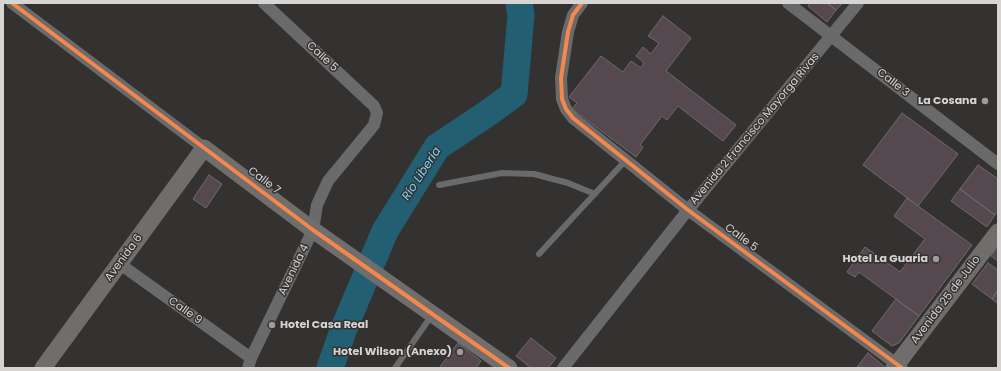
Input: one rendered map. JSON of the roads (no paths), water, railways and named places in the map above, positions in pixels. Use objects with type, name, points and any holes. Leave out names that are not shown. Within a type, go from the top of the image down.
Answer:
[{"type":"street","name":"Calle 7","points":[[12,3],[313,230],[509,368]]},
{"type":"street","name":"Calle 5","points":[[264,3],[374,106],[377,113]]},
{"type":"street","name":"Calle 5","points":[[582,3],[573,15],[568,32],[561,78],[562,99],[566,109],[573,118],[688,210],[898,367]]},
{"type":"street","name":"Calle 3","points":[[788,3],[998,164]]},
{"type":"street","name":"Avenida 2 Francisco Mayorga Rivas","points":[[563,368],[688,210],[858,3]]},
{"type":"street","name":"Avenida 4","points":[[250,363],[313,230],[316,205],[328,181],[374,126],[377,113]]},
{"type":"street","name":"Avenida 6","points":[[43,368],[204,148]]},
{"type":"street","name":"Avenida 25 de Julio","points":[[898,367],[998,232]]},
{"type":"street","name":"Calle 9","points":[[120,264],[250,363]]},
{"type":"lane","points":[[539,254],[626,160]]},
{"type":"lane","points":[[439,185],[502,173],[534,174],[568,183],[595,194]]},
{"type":"lane","points":[[396,368],[433,314]]},
{"type":"waterway","name":"Río Liberia","points":[[330,368],[344,328],[385,231],[437,147],[514,94],[521,15],[519,3]]},
{"type":"place","name":"La Cosana","points":[[985,101]]},
{"type":"place","name":"Hotel La Guaria","points":[[936,259]]},
{"type":"place","name":"Hotel Casa Real","points":[[272,325]]},
{"type":"place","name":"Hotel Wilson (Anexo)","points":[[460,352]]}]
